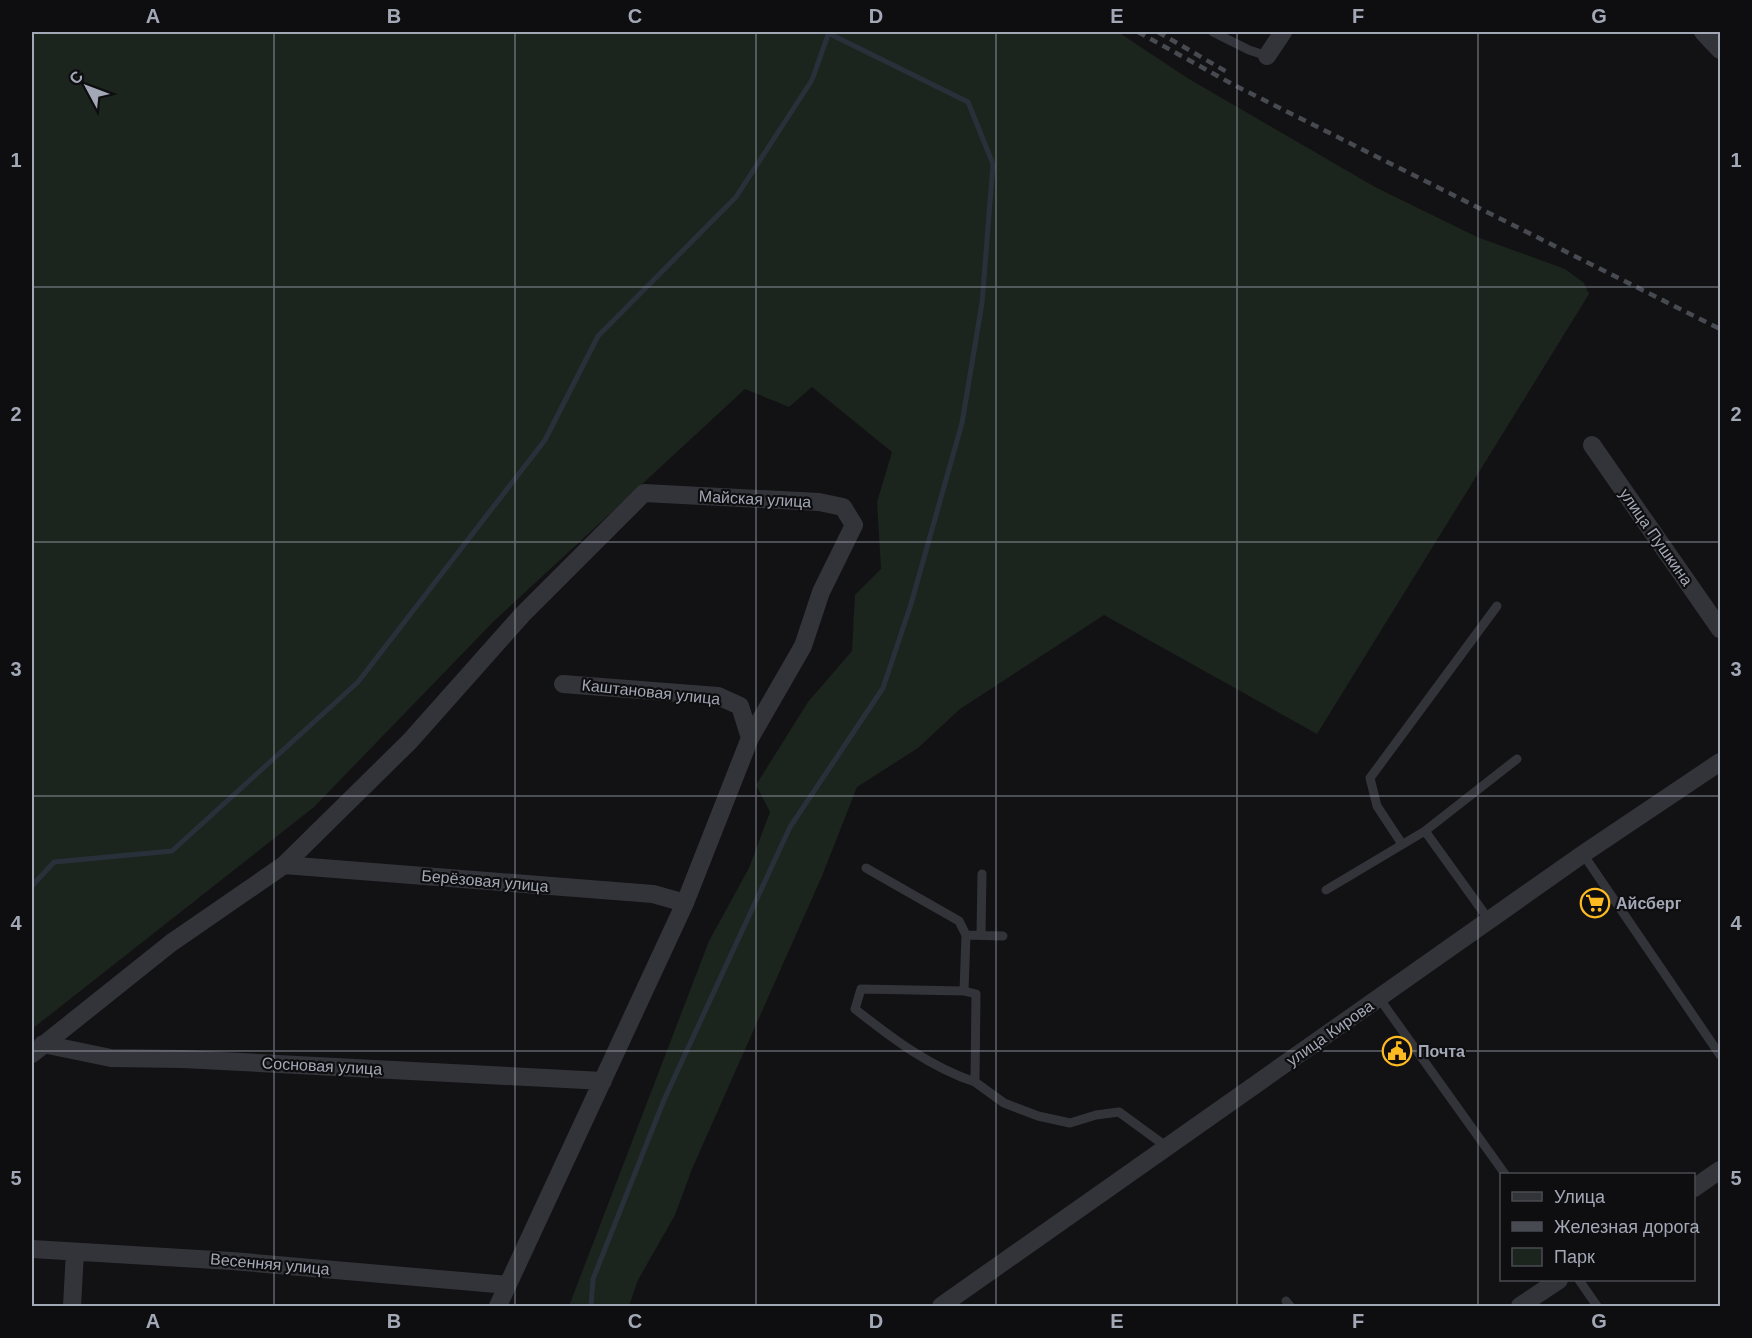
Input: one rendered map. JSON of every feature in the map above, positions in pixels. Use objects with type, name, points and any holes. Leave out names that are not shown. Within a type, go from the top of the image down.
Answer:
[{"type":"street","points":[[1267,56],[1283,32]]},
{"type":"street","points":[[1703,32],[1720,50]]},
{"type":"street","name":"улица Пушкина","points":[[1592,445],[1720,629]]},
{"type":"street","name":"Майская улица","points":[[284,865],[410,741],[522,615],[644,493],[819,502],[843,507],[855,525],[821,592],[803,646],[750,738]]},
{"type":"street","name":"Каштановая улица","points":[[563,684],[718,696],[740,705],[750,738]]},
{"type":"street","points":[[498,1306],[684,903],[750,738]]},
{"type":"street","name":"улица Кирова","points":[[941,1306],[1583,854],[1720,762]]},
{"type":"street","points":[[37,1049],[171,944],[284,865]]},
{"type":"street","name":"Берёзовая улица","points":[[284,865],[653,894],[684,903]]},
{"type":"street","name":"Сосновая улица","points":[[37,1049],[111,1058],[183,1059],[603,1081]]},
{"type":"street","points":[[1695,1187],[1720,1170]]},
{"type":"street","name":"Весенняя улица","points":[[32,1249],[232,1261],[508,1285]]},
{"type":"street","points":[[72,1306],[75,1252]]},
{"type":"street","points":[[1520,1306],[1558,1281]]},
{"type":"lane","points":[[1213,32],[1249,50],[1267,56]]},
{"type":"lane","points":[[1402,844],[1377,806],[1370,778],[1497,606]]},
{"type":"lane","points":[[1326,890],[1425,831],[1517,759]]},
{"type":"lane","points":[[1425,831],[1490,920]]},
{"type":"lane","points":[[1583,854],[1720,1055]]},
{"type":"lane","points":[[866,868],[959,921],[966,935],[964,992]]},
{"type":"lane","points":[[981,935],[982,874]]},
{"type":"lane","points":[[966,935],[1003,936]]},
{"type":"lane","points":[[975,1082],[976,994],[861,989],[855,1009],[883,1032],[929,1063],[975,1082],[1004,1103],[1038,1116],[1070,1123],[1096,1115],[1119,1112],[1167,1148]]},
{"type":"lane","points":[[1379,998],[1504,1173]]},
{"type":"lane","points":[[1580,1281],[1597,1306]]},
{"type":"green space","points":[[32,32],[1118,32],[1189,79],[1375,187],[1477,237],[1565,269],[1584,283],[1589,294],[1317,734],[1104,615],[960,709],[918,748],[857,787],[822,876],[692,1169],[675,1215],[638,1280],[629,1306],[569,1306],[709,941],[749,868],[770,812],[756,785],[808,702],[852,651],[855,595],[881,569],[877,502],[892,452],[812,387],[789,407],[745,389],[495,620],[314,807],[32,1029]]},
{"type":"waterway","points":[[32,886],[54,862],[172,851],[358,682],[545,440],[598,336],[736,197],[812,80],[829,32]]},
{"type":"waterway","points":[[591,1306],[593,1279],[664,1100],[790,827],[883,688],[911,604],[962,423],[982,303],[993,164],[968,102],[828,33]]},
{"type":"railway","points":[[1138,32],[1234,85],[1720,329]]},
{"type":"railway","points":[[1158,32],[1227,72]]},
{"type":"place","name":"Айсберг","points":[[1595,903]]},
{"type":"place","name":"Почта","points":[[1397,1051]]}]
